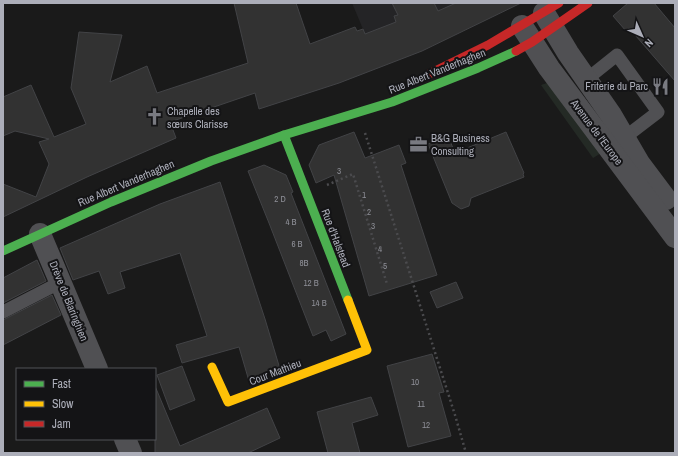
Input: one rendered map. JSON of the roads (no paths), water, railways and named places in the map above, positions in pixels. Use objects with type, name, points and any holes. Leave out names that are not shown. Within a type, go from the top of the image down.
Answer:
[{"type":"main road","name":"Rue Albert Vanderhaghen","points":[[284,135],[392,102],[450,80],[501,58],[527,34],[552,15],[588,3]]},
{"type":"main road","name":"Rue Albert Vanderhaghen","points":[[420,78],[488,45],[527,34],[552,15]]},
{"type":"main road","name":"Rue Albert Vanderhaghen","points":[[3,251],[162,181],[284,135],[362,102]]},
{"type":"main road","name":"Rue d'Halstead","points":[[284,135],[367,350]]},
{"type":"main road","name":"Cour Mathieu","points":[[212,367],[228,402],[367,350]]},
{"type":"street","name":"Avenue de l'Europe","points":[[552,15],[586,79],[611,115],[639,163],[675,212]]},
{"type":"street","name":"Avenue de l'Europe","points":[[527,34],[554,74],[675,236]]},
{"type":"street","name":"Drève de Blaringhien","points":[[40,234],[97,368]]},
{"type":"street","points":[[125,440],[131,453]]},
{"type":"lane","points":[[586,79],[617,55],[658,112],[624,138]]},
{"type":"lane","points":[[3,312],[61,282]]},
{"type":"place","name":"Friterie du Parc","points":[[661,86]]},
{"type":"place","name":"Chapelle des sœurs Clarisse","points":[[154,117]]},
{"type":"place","name":"B&G Business Consulting","points":[[418,144]]}]
